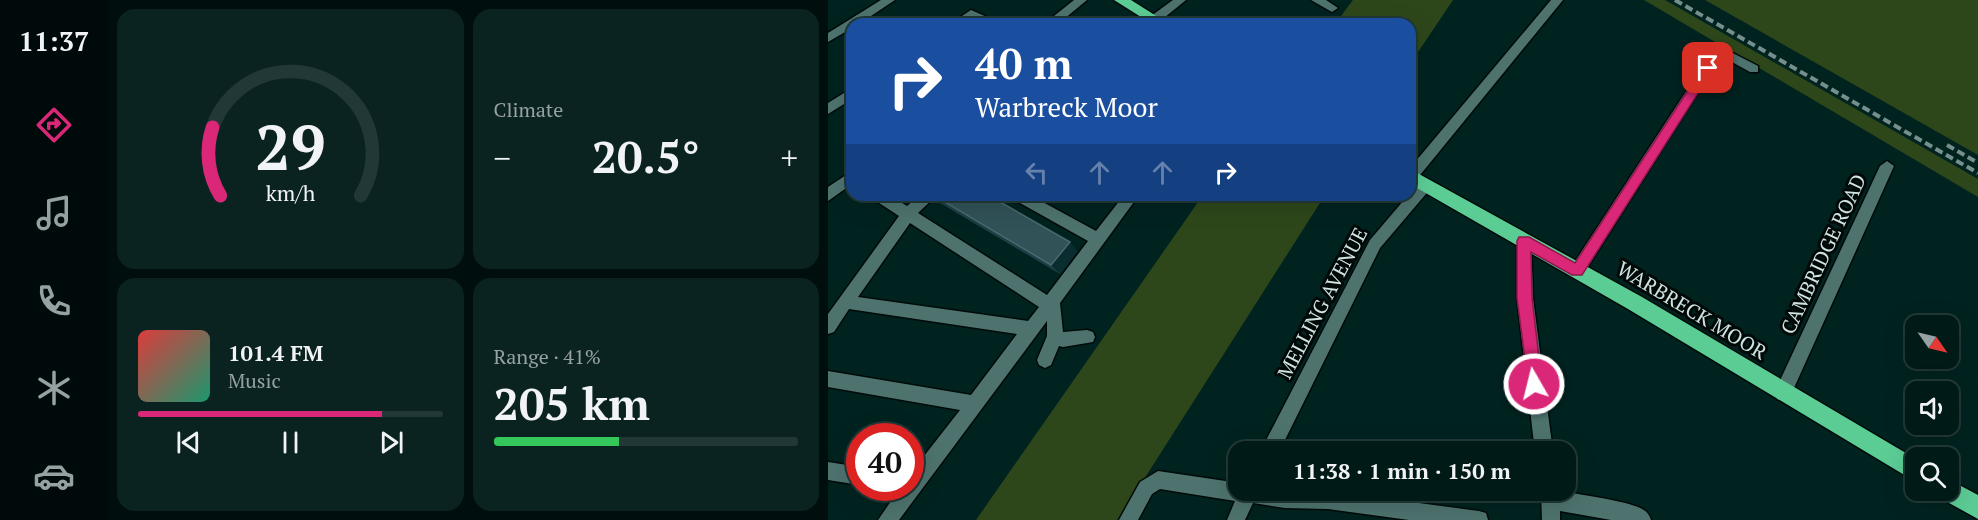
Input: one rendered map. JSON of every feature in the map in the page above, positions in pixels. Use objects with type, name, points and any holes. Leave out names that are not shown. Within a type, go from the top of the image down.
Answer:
[{"type":"highway","points":[[1121,0],[1152,18]]},
{"type":"highway","name":"WARBRECK MOOR","points":[[1416,179],[1635,303],[1905,465]]},
{"type":"highway","points":[[1959,497],[1978,508]]},
{"type":"street","points":[[860,18],[889,0]]},
{"type":"street","points":[[1058,18],[1081,0]]},
{"type":"street","points":[[1163,18],[1180,0]]},
{"type":"street","points":[[1317,0],[1332,8]]},
{"type":"street","name":"MELLING AVENUE","points":[[1416,179],[1557,0]]},
{"type":"street","points":[[965,18],[971,14],[979,18]]},
{"type":"street","points":[[828,38],[846,27]]},
{"type":"street","points":[[1577,271],[1719,50],[1754,69]]},
{"type":"street","points":[[828,110],[846,97]]},
{"type":"street","name":"CAMBRIDGE ROAD","points":[[1783,393],[1887,166]]},
{"type":"street","points":[[828,195],[846,182]]},
{"type":"street","points":[[887,201],[1054,308],[1055,336],[1046,360]]},
{"type":"street","points":[[828,327],[908,214],[923,201]]},
{"type":"street","points":[[1029,201],[1099,240]]},
{"type":"street","points":[[924,469],[1128,201]]},
{"type":"street","name":"MELLING AVENUE","points":[[1275,441],[1375,244],[1402,201]]},
{"type":"street","points":[[1524,241],[1524,298],[1543,441]]},
{"type":"street","points":[[846,302],[1032,328]]},
{"type":"street","points":[[1055,336],[1063,340],[1087,336]]},
{"type":"street","points":[[828,379],[975,404]]},
{"type":"street","points":[[828,471],[846,474]]},
{"type":"street","points":[[1128,520],[1146,488],[1158,480],[1228,489]]},
{"type":"street","points":[[887,520],[900,501]]},
{"type":"street","points":[[1236,520],[1244,501]]},
{"type":"street","points":[[1336,501],[1479,520]]},
{"type":"street","points":[[1551,501],[1551,520]]},
{"type":"street","points":[[1576,501],[1635,514],[1642,520]]},
{"type":"green space","points":[[1353,0],[1453,0],[1416,55],[1416,18],[1340,18]]},
{"type":"green space","points":[[1644,0],[1665,0],[1978,179],[1978,197]]},
{"type":"green space","points":[[1705,0],[1978,0],[1978,155]]},
{"type":"green space","points":[[1199,201],[1321,201],[1118,520],[976,520]]},
{"type":"building","points":[[943,201],[998,201],[1070,242],[1051,265]]},
{"type":"railway","points":[[1675,0],[1978,173]]},
{"type":"railway","points":[[1947,145],[1978,163]]},
{"type":"route","points":[[1534,384],[1524,298],[1524,241],[1577,271],[1708,68]]}]
